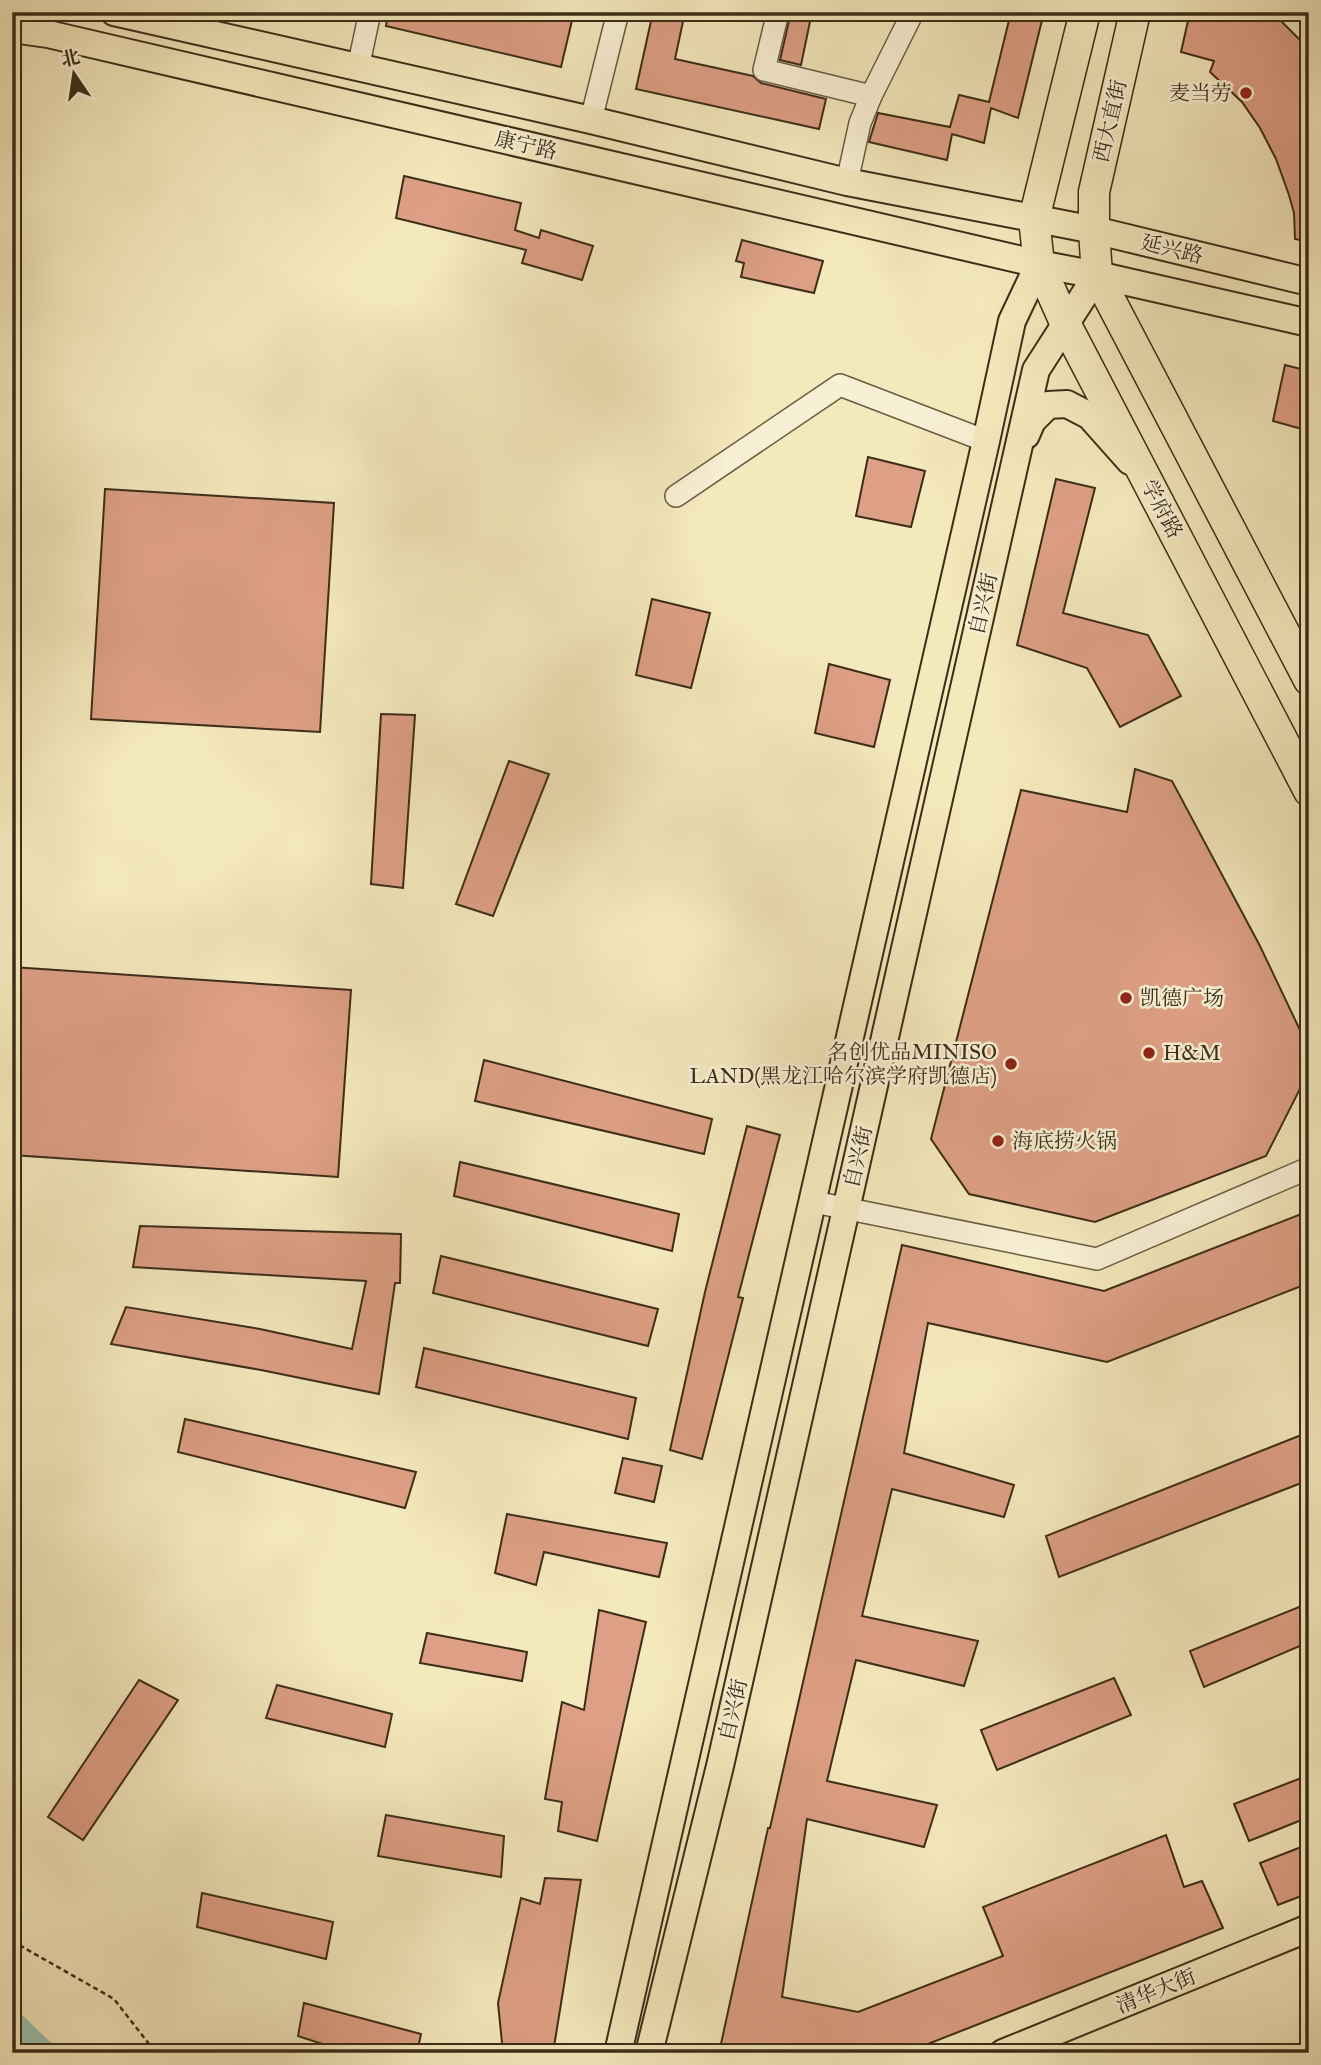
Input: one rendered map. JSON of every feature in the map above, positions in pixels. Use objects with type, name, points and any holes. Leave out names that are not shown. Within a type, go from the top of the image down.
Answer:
[{"type":"highway","points":[[1034,219],[1085,12]]},
{"type":"highway","name":"西大直街","points":[[1094,230],[1094,192],[1135,12]]},
{"type":"highway","name":"学府路","points":[[1034,219],[1039,264],[1066,324],[1309,791]]},
{"type":"highway","points":[[1094,230],[1097,275],[1309,680]]},
{"type":"main road","name":"康宁路","points":[[114,12],[592,120],[847,182],[1034,219]]},
{"type":"main road","points":[[12,21],[48,34]]},
{"type":"main road","name":"康宁路","points":[[12,29],[48,34],[1039,264]]},
{"type":"main road","name":"延兴路","points":[[1034,219],[1094,230],[1309,282]]},
{"type":"main road","name":"延兴路","points":[[1039,264],[1309,323]]},
{"type":"main road","name":"自兴街","points":[[618,2053],[814,1202],[1012,321],[1039,264]]},
{"type":"main road","name":"自兴街","points":[[649,2053],[720,1766],[1036,370],[1097,275]]},
{"type":"main road","points":[[1017,456],[1032,421],[1048,405],[1067,404],[1090,416],[1145,478]]},
{"type":"main road","name":"清华大街","points":[[1003,2053],[1309,1928]]},
{"type":"main road","name":"清华大街","points":[[1046,2053],[1309,1947]]},
{"type":"street","points":[[358,68],[370,12]]},
{"type":"street","points":[[592,120],[618,12]]},
{"type":"street","points":[[778,12],[764,69],[871,96]]},
{"type":"street","points":[[847,182],[860,123],[914,12]]},
{"type":"street","points":[[676,496],[840,385],[986,441]]},
{"type":"street","points":[[814,1202],[1097,1259],[1309,1168]]},
{"type":"path","points":[[12,1941],[114,1999],[156,2053]]},
{"type":"building","points":[[388,12],[498,12],[536,21],[538,12],[574,12],[561,67],[386,26]]},
{"type":"building","points":[[653,12],[685,12],[675,59],[753,76],[761,83],[826,99],[819,129],[636,89]]},
{"type":"building","points":[[791,12],[812,12],[801,65],[780,60]]},
{"type":"building","points":[[1011,12],[1044,12],[1018,118],[991,108],[984,143],[952,134],[947,160],[869,142],[878,113],[950,127],[959,95],[989,102]]},
{"type":"building","points":[[1190,12],[1272,12],[1309,49],[1309,242],[1295,239],[1294,213],[1289,195],[1276,159],[1260,128],[1242,102],[1210,72],[1214,61],[1181,52]]},
{"type":"building","points":[[404,176],[521,203],[515,230],[539,238],[541,230],[593,246],[582,280],[522,263],[526,250],[396,218]]},
{"type":"building","points":[[742,240],[823,261],[814,293],[741,277],[744,263],[736,261]]},
{"type":"building","points":[[1285,365],[1309,371],[1309,431],[1273,421]]},
{"type":"building","points":[[868,457],[925,471],[911,527],[856,516]]},
{"type":"building","points":[[1056,479],[1095,488],[1063,613],[1148,635],[1181,696],[1120,727],[1087,668],[1017,645]]},
{"type":"building","points":[[105,489],[334,503],[320,732],[91,719]]},
{"type":"building","points":[[652,599],[710,613],[691,688],[636,675]]},
{"type":"building","points":[[829,664],[890,680],[874,747],[815,733]]},
{"type":"building","points":[[381,714],[415,715],[403,888],[371,884]]},
{"type":"building","points":[[509,761],[549,774],[493,916],[456,904]]},
{"type":"building","name":"凯德广场","points":[[1135,769],[1172,781],[1260,946],[1309,1049],[1309,1071],[1266,1156],[1095,1222],[969,1194],[931,1139],[1021,790],[1127,812]]},
{"type":"building","points":[[12,967],[351,990],[338,1177],[12,1155]]},
{"type":"building","points":[[484,1060],[712,1119],[704,1154],[475,1101]]},
{"type":"building","points":[[747,1126],[780,1135],[738,1297],[743,1298],[702,1459],[670,1450],[705,1292]]},
{"type":"building","points":[[460,1162],[679,1214],[672,1251],[454,1196]]},
{"type":"building","points":[[1309,1211],[1309,1283],[1107,1362],[928,1323],[904,1453],[1014,1485],[1004,1517],[892,1489],[862,1616],[978,1641],[964,1686],[856,1660],[827,1781],[937,1805],[924,1847],[807,1819],[782,1997],[858,2012],[1003,1956],[983,1907],[1166,1835],[1184,1887],[1202,1881],[1223,1928],[905,2053],[719,2053],[902,1245],[1104,1291]]},
{"type":"building","points":[[140,1226],[401,1234],[400,1283],[395,1283],[379,1394],[111,1344],[126,1307],[260,1329],[352,1349],[366,1281],[133,1267]]},
{"type":"building","points":[[441,1256],[658,1309],[648,1346],[433,1293]]},
{"type":"building","points":[[424,1348],[636,1398],[628,1439],[416,1387]]},
{"type":"building","points":[[185,1419],[416,1472],[405,1508],[178,1452]]},
{"type":"building","points":[[1309,1432],[1309,1480],[1059,1577],[1046,1536]]},
{"type":"building","points":[[623,1458],[662,1466],[654,1502],[615,1493]]},
{"type":"building","points":[[507,1514],[667,1543],[659,1577],[544,1552],[536,1585],[495,1573]]},
{"type":"building","points":[[1309,1603],[1309,1642],[1204,1687],[1190,1651]]},
{"type":"building","points":[[599,1610],[646,1622],[597,1841],[558,1831],[562,1802],[545,1799],[562,1702],[584,1710]]},
{"type":"building","points":[[427,1633],[527,1652],[522,1681],[420,1663]]},
{"type":"building","points":[[1114,1678],[1131,1715],[997,1770],[981,1730]]},
{"type":"building","points":[[139,1680],[178,1700],[83,1840],[48,1817]]},
{"type":"building","points":[[277,1685],[392,1714],[385,1747],[266,1718]]},
{"type":"building","points":[[1309,1775],[1309,1817],[1249,1841],[1234,1804]]},
{"type":"building","points":[[386,1815],[504,1836],[501,1877],[378,1856]]},
{"type":"building","points":[[1309,1844],[1309,1893],[1278,1905],[1260,1863]]},
{"type":"building","points":[[545,1878],[581,1880],[553,2053],[503,2053],[498,2003],[521,1898],[540,1904]]},
{"type":"building","points":[[202,1893],[333,1922],[326,1959],[197,1927]]},
{"type":"building","points":[[304,2003],[421,2034],[417,2053],[350,2053],[298,2036]]},
{"type":"waterway","points":[[12,2026],[40,2053]]},
{"type":"place","name":"麦当劳","points":[[1246,93]]},
{"type":"place","name":"凯德广场","points":[[1126,998]]},
{"type":"place","name":"H&M","points":[[1149,1053]]},
{"type":"place","name":"名创优品MINISO LAND(黑龙江哈尔滨学府凯德店)","points":[[1011,1064]]},
{"type":"place","name":"海底捞火锅","points":[[998,1141]]}]
